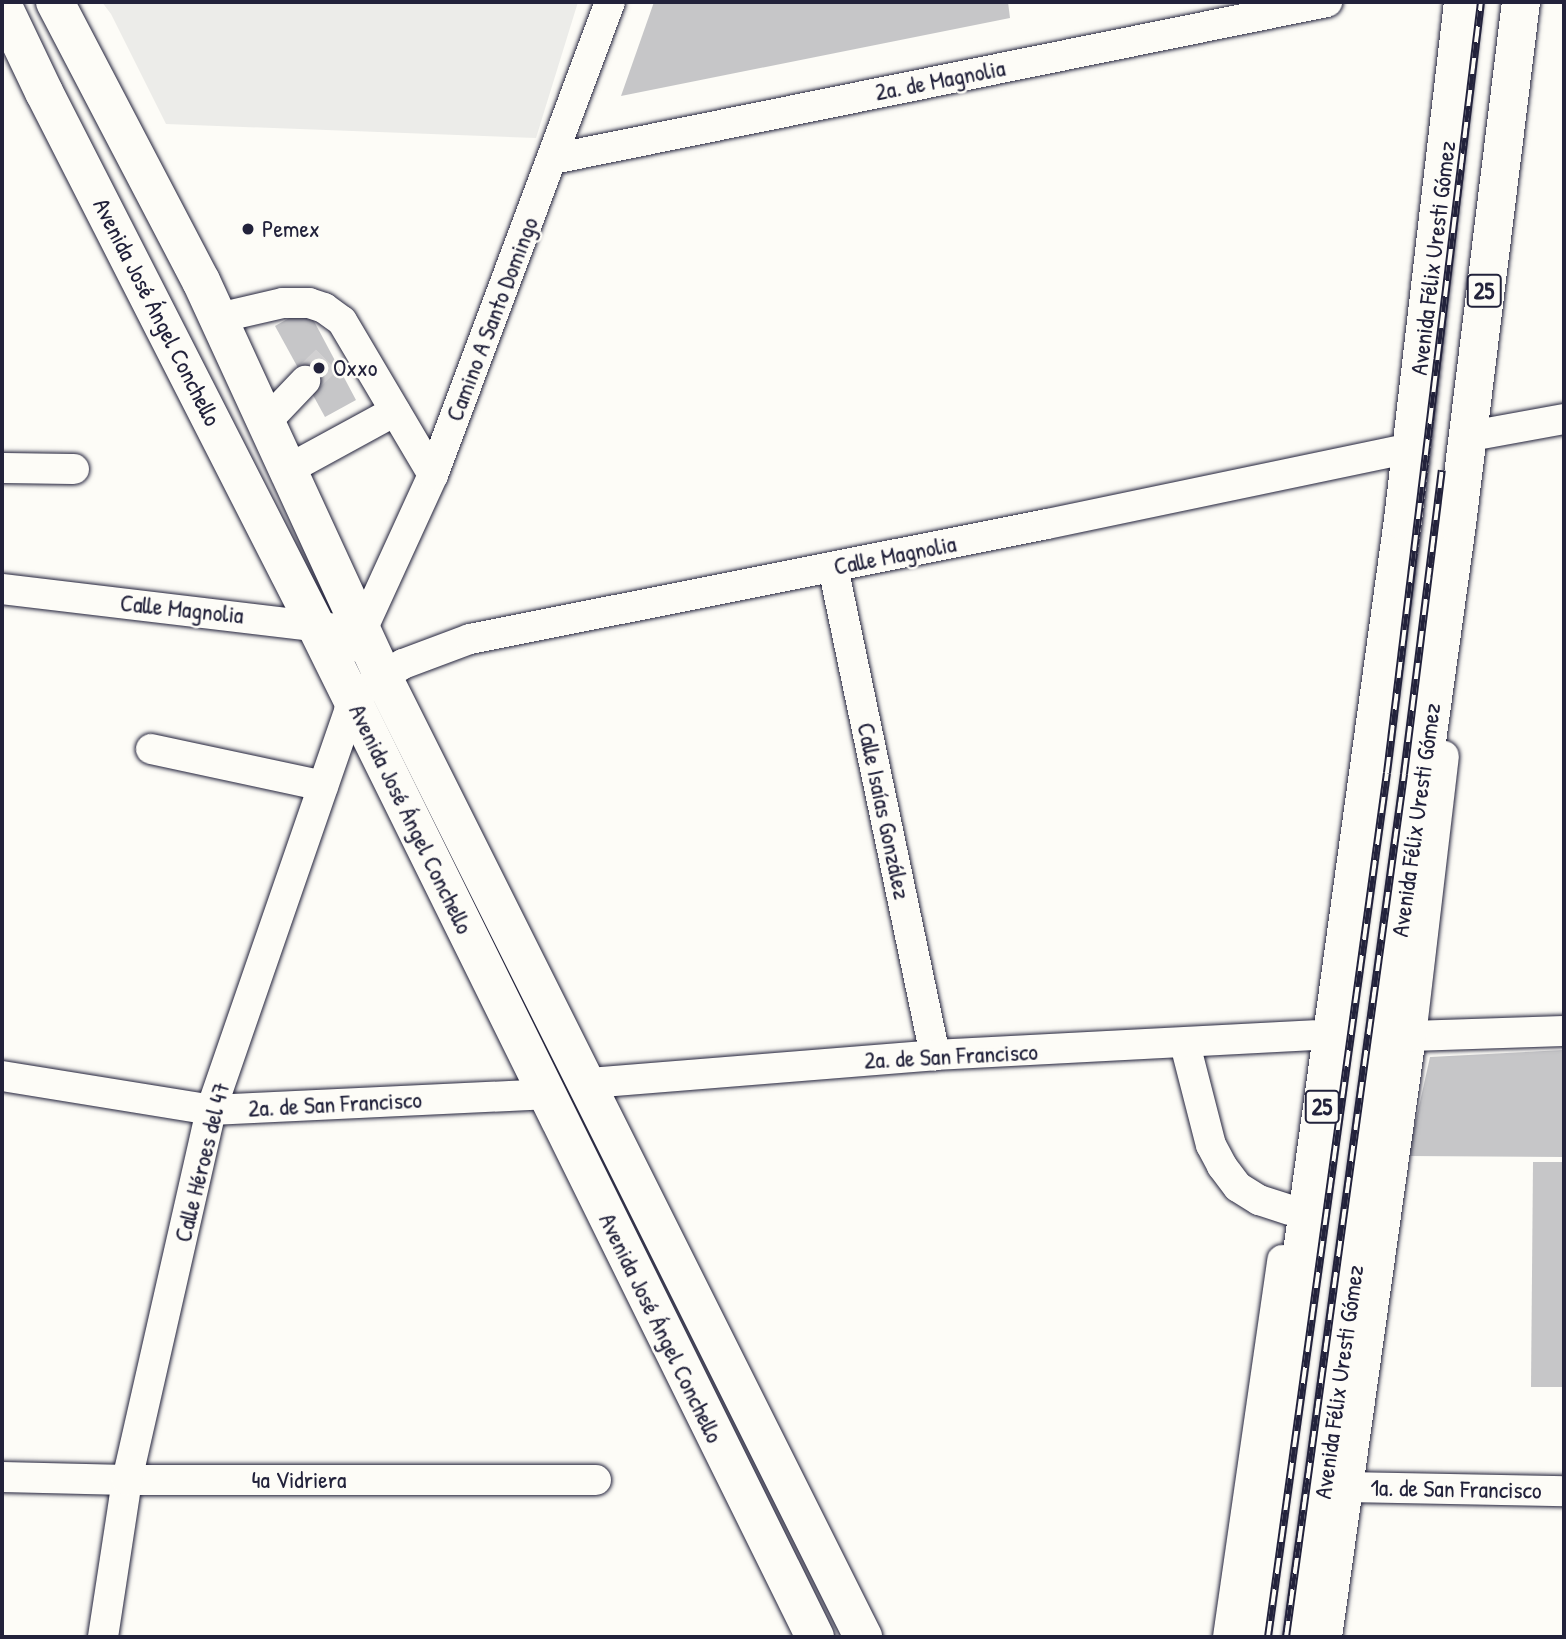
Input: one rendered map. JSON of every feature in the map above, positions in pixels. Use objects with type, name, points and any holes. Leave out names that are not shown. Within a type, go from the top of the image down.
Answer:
[{"type":"main road","name":"Avenida José Ángel Conchello","points":[[55,2],[218,318],[382,675],[589,1083],[863,1637]]},
{"type":"main road","name":"Avenida Félix Uresti Gómez","points":[[1249,1637],[1403,520],[1463,2]]},
{"type":"main road","name":"Avenida Félix Uresti Gómez","points":[[1303,1637],[1457,524],[1465,437],[1521,2]]},
{"type":"main road","name":"Avenida José Ángel Conchello","points":[[2,4],[315,624],[815,1637]]},
{"type":"street","name":"Camino A Santo Domingo","points":[[352,700],[362,632],[433,475],[610,2]]},
{"type":"street","name":"2a. de Magnolia","points":[[553,159],[1327,2]]},
{"type":"street","points":[[218,318],[283,303],[309,303],[324,308],[342,320],[341,346],[395,411],[433,475]]},
{"type":"street","points":[[266,422],[305,382]]},
{"type":"street","points":[[287,470],[395,411]]},
{"type":"street","points":[[1465,437],[1564,419]]},
{"type":"street","name":"Calle Magnolia","points":[[352,700],[382,675],[423,655],[470,639],[1411,448]]},
{"type":"street","points":[[2,468],[74,469]]},
{"type":"street","name":"25","points":[[1228,1637],[1373,595],[1378,571],[1403,520]]},
{"type":"street","name":"25","points":[[1327,1637],[1411,1037],[1468,568],[1457,524]]},
{"type":"street","name":"Calle Isaías González","points":[[833,567],[935,1055]]},
{"type":"street","name":"Calle Magnolia","points":[[2,589],[315,624],[362,632]]},
{"type":"street","name":"Calle Héroes del 47","points":[[103,1637],[127,1480],[211,1110],[352,700]]},
{"type":"street","points":[[151,750],[277,774],[323,786]]},
{"type":"street","points":[[1411,1037],[1564,1031]]},
{"type":"street","name":"2a. de San Francisco","points":[[589,1083],[935,1055],[1185,1044],[1313,1035]]},
{"type":"street","points":[[1185,1044],[1211,1145],[1222,1166],[1238,1187],[1259,1200],[1289,1210]]},
{"type":"street","name":"2a. de San Francisco","points":[[2,1076],[211,1110],[545,1094]]},
{"type":"street","name":"4a Vidriera","points":[[2,1477],[127,1480],[596,1480]]},
{"type":"street","name":"1a. de San Francisco","points":[[1348,1487],[1564,1490]]},
{"type":"shaded area","points":[[102,2],[578,2],[536,138],[166,124],[111,14]]},
{"type":"building","points":[[654,2],[1008,2],[1010,18],[621,96]]},
{"type":"building","name":"Oxxo","points":[[307,308],[356,400],[325,417],[275,326]]},
{"type":"building","points":[[1564,1050],[1564,1157],[1408,1156],[1430,1057]]},
{"type":"building","points":[[1533,1162],[1564,1162],[1564,1387],[1531,1387]]},
{"type":"tunnel","points":[[305,381],[332,355]]},
{"type":"railway","points":[[1268,1637],[1387,773],[1481,2]]},
{"type":"railway","points":[[1286,1637],[1404,774],[1442,470]]},
{"type":"place","name":"Pemex","points":[[248,229]]},
{"type":"place","name":"Oxxo","points":[[319,368]]}]
